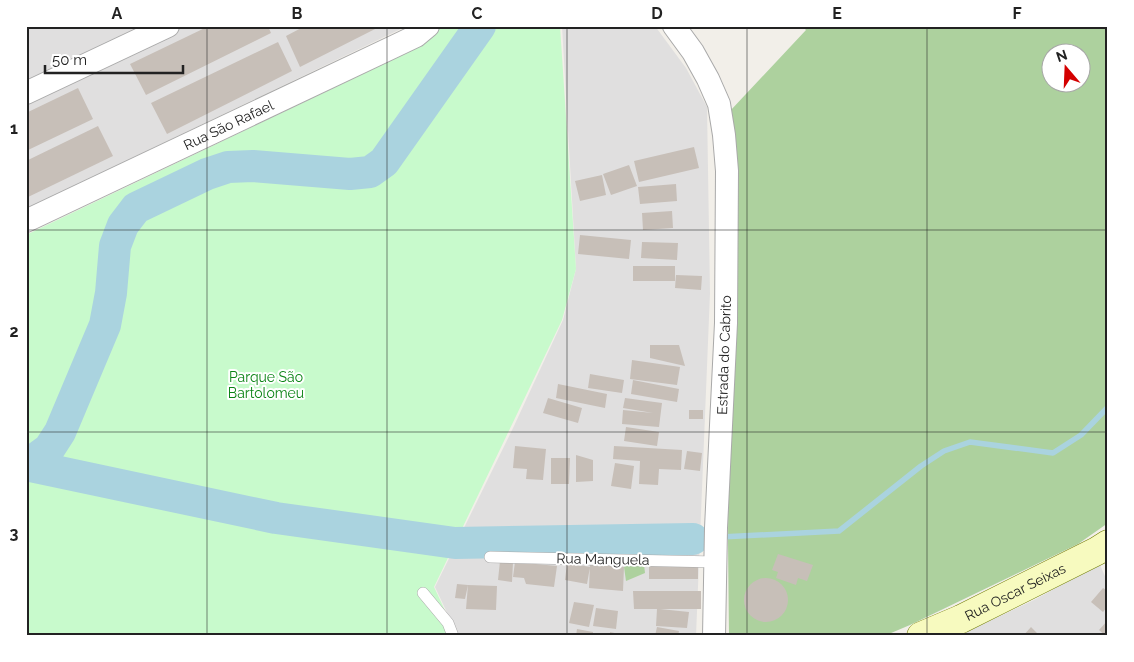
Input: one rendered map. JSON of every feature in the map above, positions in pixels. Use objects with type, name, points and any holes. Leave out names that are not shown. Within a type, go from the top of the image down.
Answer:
[{"type":"main road","name":"Rua Oscar Seixas","points":[[921,636],[961,619],[1108,544]]},
{"type":"street","points":[[26,93],[168,26]]},
{"type":"street","name":"Rua São Rafael","points":[[26,221],[394,48],[416,36],[428,26]]},
{"type":"street","name":"Estrada do Cabrito","points":[[674,26],[693,52],[719,104],[727,171],[726,323],[716,528],[714,636]]},
{"type":"lane","name":"Rua Manguela","points":[[490,557],[716,559]]},
{"type":"lane","points":[[423,593],[448,623],[453,636]]},
{"type":"shaded area","points":[[26,26],[407,26],[26,209]]},
{"type":"shaded area","points":[[562,26],[655,26],[686,68],[707,107],[710,293],[696,636],[458,636],[435,587],[514,426],[563,320],[576,269]]},
{"type":"shaded area","points":[[1108,558],[1108,569],[1105,562],[1100,565],[1108,583],[1108,636],[958,636],[1034,600]]},
{"type":"green space","name":"Parque São Bartolomeu","points":[[442,26],[560,26],[576,269],[562,320],[434,587],[457,636],[26,636],[26,235],[411,51]]},
{"type":"green space","points":[[802,26],[1108,26],[1108,523],[1078,544],[884,636],[729,636],[730,111],[806,30]]},
{"type":"green space","points":[[628,562],[644,564],[645,573],[626,581],[624,567]]},
{"type":"building","points":[[209,26],[268,26],[271,33],[146,95],[130,64]]},
{"type":"building","points":[[305,26],[381,26],[300,67],[286,36]]},
{"type":"building","points":[[278,42],[292,71],[167,134],[151,103]]},
{"type":"building","points":[[78,88],[93,119],[26,151],[26,113]]},
{"type":"building","points":[[98,126],[113,156],[26,198],[26,161]]},
{"type":"building","points":[[694,147],[699,168],[639,182],[634,161]]},
{"type":"building","points":[[629,165],[637,186],[611,195],[603,174]]},
{"type":"building","points":[[602,175],[606,195],[580,201],[575,181]]},
{"type":"building","points":[[676,184],[677,201],[640,204],[638,187]]},
{"type":"building","points":[[672,211],[673,228],[643,230],[642,213]]},
{"type":"building","points":[[580,235],[631,240],[629,259],[578,254]]},
{"type":"building","points":[[642,242],[678,243],[677,260],[641,258]]},
{"type":"building","points":[[633,266],[675,266],[675,281],[633,281]]},
{"type":"building","points":[[676,275],[702,276],[701,290],[675,288]]},
{"type":"building","points":[[650,345],[679,345],[685,366],[650,358]]},
{"type":"building","points":[[632,360],[680,367],[677,385],[630,379]]},
{"type":"building","points":[[590,374],[624,380],[622,393],[588,388]]},
{"type":"building","points":[[633,380],[679,389],[677,402],[631,394]]},
{"type":"building","points":[[558,384],[607,394],[605,408],[556,398]]},
{"type":"building","points":[[548,398],[582,408],[578,423],[543,413]]},
{"type":"building","points":[[625,398],[662,403],[659,427],[622,424],[623,410],[653,413],[623,408]]},
{"type":"building","points":[[689,410],[703,410],[703,419],[689,419]]},
{"type":"building","points":[[626,427],[659,432],[657,446],[624,441]]},
{"type":"building","points":[[515,446],[546,449],[543,480],[526,479],[527,469],[513,468]]},
{"type":"building","points":[[614,446],[682,450],[681,470],[659,469],[658,485],[639,484],[640,461],[613,459]]},
{"type":"building","points":[[687,451],[702,453],[700,471],[684,469]]},
{"type":"building","points":[[576,455],[593,460],[593,481],[576,482]]},
{"type":"building","points":[[551,458],[570,458],[569,484],[551,484]]},
{"type":"building","points":[[615,463],[634,466],[631,489],[611,486]]},
{"type":"building","points":[[778,554],[813,565],[807,581],[798,578],[796,585],[776,578],[778,572],[772,570]]},
{"type":"building","points":[[500,561],[513,562],[512,582],[498,580]]},
{"type":"building","points":[[515,562],[557,566],[554,587],[526,584],[524,578],[513,577]]},
{"type":"building","points":[[567,563],[590,567],[587,584],[565,580]]},
{"type":"building","points":[[590,564],[624,567],[623,591],[589,588]]},
{"type":"building","points":[[649,565],[698,565],[698,579],[649,579]]},
{"type":"building","points":[[766,578],[778,582],[784,588],[788,600],[784,612],[778,618],[766,622],[754,618],[748,612],[744,600],[748,588],[754,582]]},
{"type":"building","points":[[457,584],[468,585],[465,599],[455,598]]},
{"type":"building","points":[[468,585],[497,586],[496,610],[466,609]]},
{"type":"building","points":[[1103,588],[1108,591],[1108,606],[1103,612],[1091,602]]},
{"type":"building","points":[[633,591],[701,591],[701,609],[660,609],[689,612],[687,628],[656,626],[657,609],[634,609]]},
{"type":"building","points":[[574,602],[594,605],[589,627],[569,623]]},
{"type":"building","points":[[596,608],[618,611],[616,629],[593,626]]},
{"type":"building","points":[[1108,620],[1108,635],[1106,636],[1099,630]]},
{"type":"building","points":[[657,627],[679,631],[678,636],[655,636]]},
{"type":"building","points":[[1031,627],[1040,636],[1023,636]]},
{"type":"building","points":[[577,629],[593,632],[593,636],[576,636]]},
{"type":"building","points":[[610,632],[624,635],[624,636],[610,636]]},
{"type":"waterway","points":[[27,465],[49,449],[60,432],[105,325],[111,293],[115,246],[123,225],[136,208],[207,174],[228,167],[253,166],[350,174],[370,172],[384,162],[480,26]]},
{"type":"waterway","points":[[721,537],[839,531],[921,466],[944,451],[970,442],[1053,453],[1081,435],[1108,407]]},
{"type":"waterway","points":[[26,465],[276,518],[455,543],[693,539]]},
{"type":"waterway","points":[[693,539],[712,538]]}]
